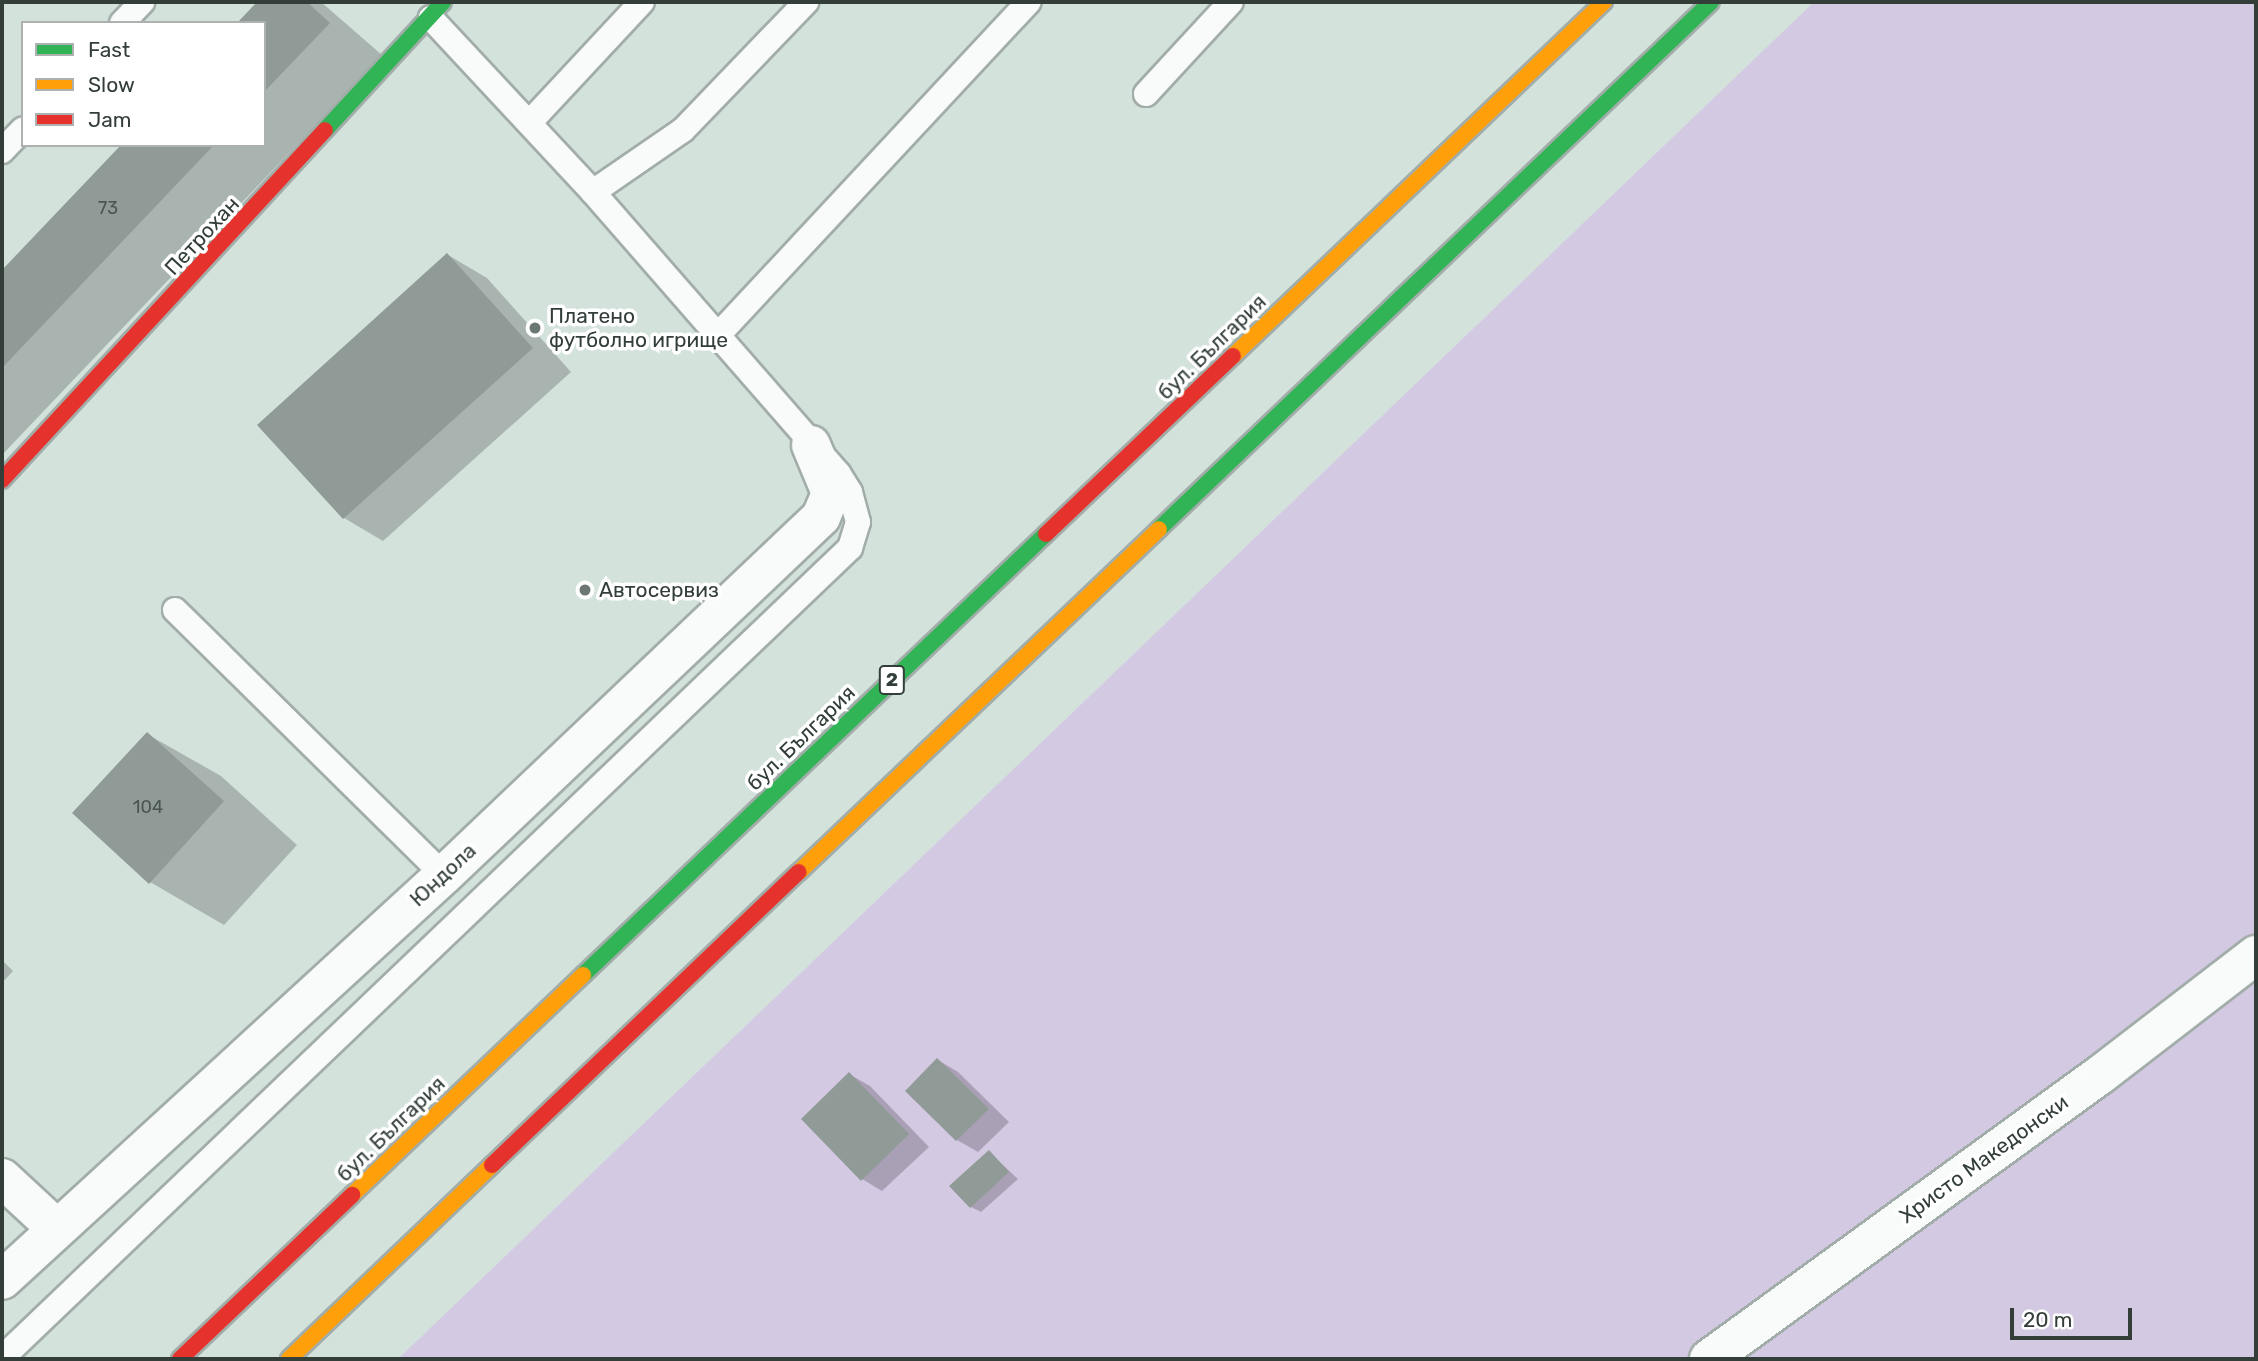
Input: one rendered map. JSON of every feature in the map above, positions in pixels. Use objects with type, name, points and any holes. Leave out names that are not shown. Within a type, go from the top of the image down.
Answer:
[{"type":"main road","name":"бул. България","points":[[180,1359],[1604,2]]},
{"type":"main road","points":[[289,1359],[1711,2]]},
{"type":"main road","name":"Петрохан","points":[[2,480],[429,7]]},
{"type":"street","name":"Юндола","points":[[2,1280],[444,874],[821,517],[831,493],[811,445]]},
{"type":"street","name":"Христо Македонски","points":[[1709,1359],[2099,1075],[2256,955]]},
{"type":"street","points":[[2,1178],[57,1229]]},
{"type":"lane","points":[[124,21],[142,2]]},
{"type":"lane","points":[[530,122],[642,2]]},
{"type":"lane","points":[[593,192],[683,130],[807,2]]},
{"type":"lane","points":[[719,334],[1029,2]]},
{"type":"lane","points":[[1146,94],[1231,2]]},
{"type":"lane","points":[[2,1358],[850,548],[858,522],[850,492],[719,334],[429,7]]},
{"type":"lane","points":[[2,151],[21,131]]},
{"type":"lane","points":[[174,610],[444,874]]},
{"type":"shaded area","points":[[1814,2],[2256,2],[2256,1359],[398,1359]]},
{"type":"building","points":[[257,2],[307,2],[330,23],[266,90],[266,21],[239,21]]},
{"type":"building","points":[[119,147],[212,147],[2,368],[2,270]]},
{"type":"building","points":[[447,253],[533,348],[343,519],[257,425]]},
{"type":"building","points":[[147,732],[224,801],[149,884],[72,813]]},
{"type":"building","points":[[937,1058],[989,1109],[956,1141],[905,1091]]},
{"type":"building","points":[[849,1072],[909,1134],[861,1181],[801,1119]]},
{"type":"building","points":[[989,1150],[1009,1172],[970,1208],[949,1186]]},
{"type":"traffic: fast","points":[[325,130],[443,2]]},
{"type":"traffic: fast","points":[[1159,529],[1711,2]]},
{"type":"traffic: fast","points":[[583,975],[1046,534]]},
{"type":"traffic: slow","points":[[1233,356],[1604,2]]},
{"type":"traffic: slow","points":[[799,872],[1159,529]]},
{"type":"traffic: slow","points":[[352,1195],[583,975]]},
{"type":"traffic: slow","points":[[289,1359],[492,1165]]},
{"type":"traffic: jam","points":[[2,480],[325,130]]},
{"type":"traffic: jam","points":[[1046,534],[1233,356]]},
{"type":"traffic: jam","points":[[492,1165],[799,872]]},
{"type":"traffic: jam","points":[[180,1359],[352,1195]]},
{"type":"place","name":"Платено футболно игрище","points":[[535,328]]},
{"type":"place","name":"Автосервиз","points":[[585,590]]}]
